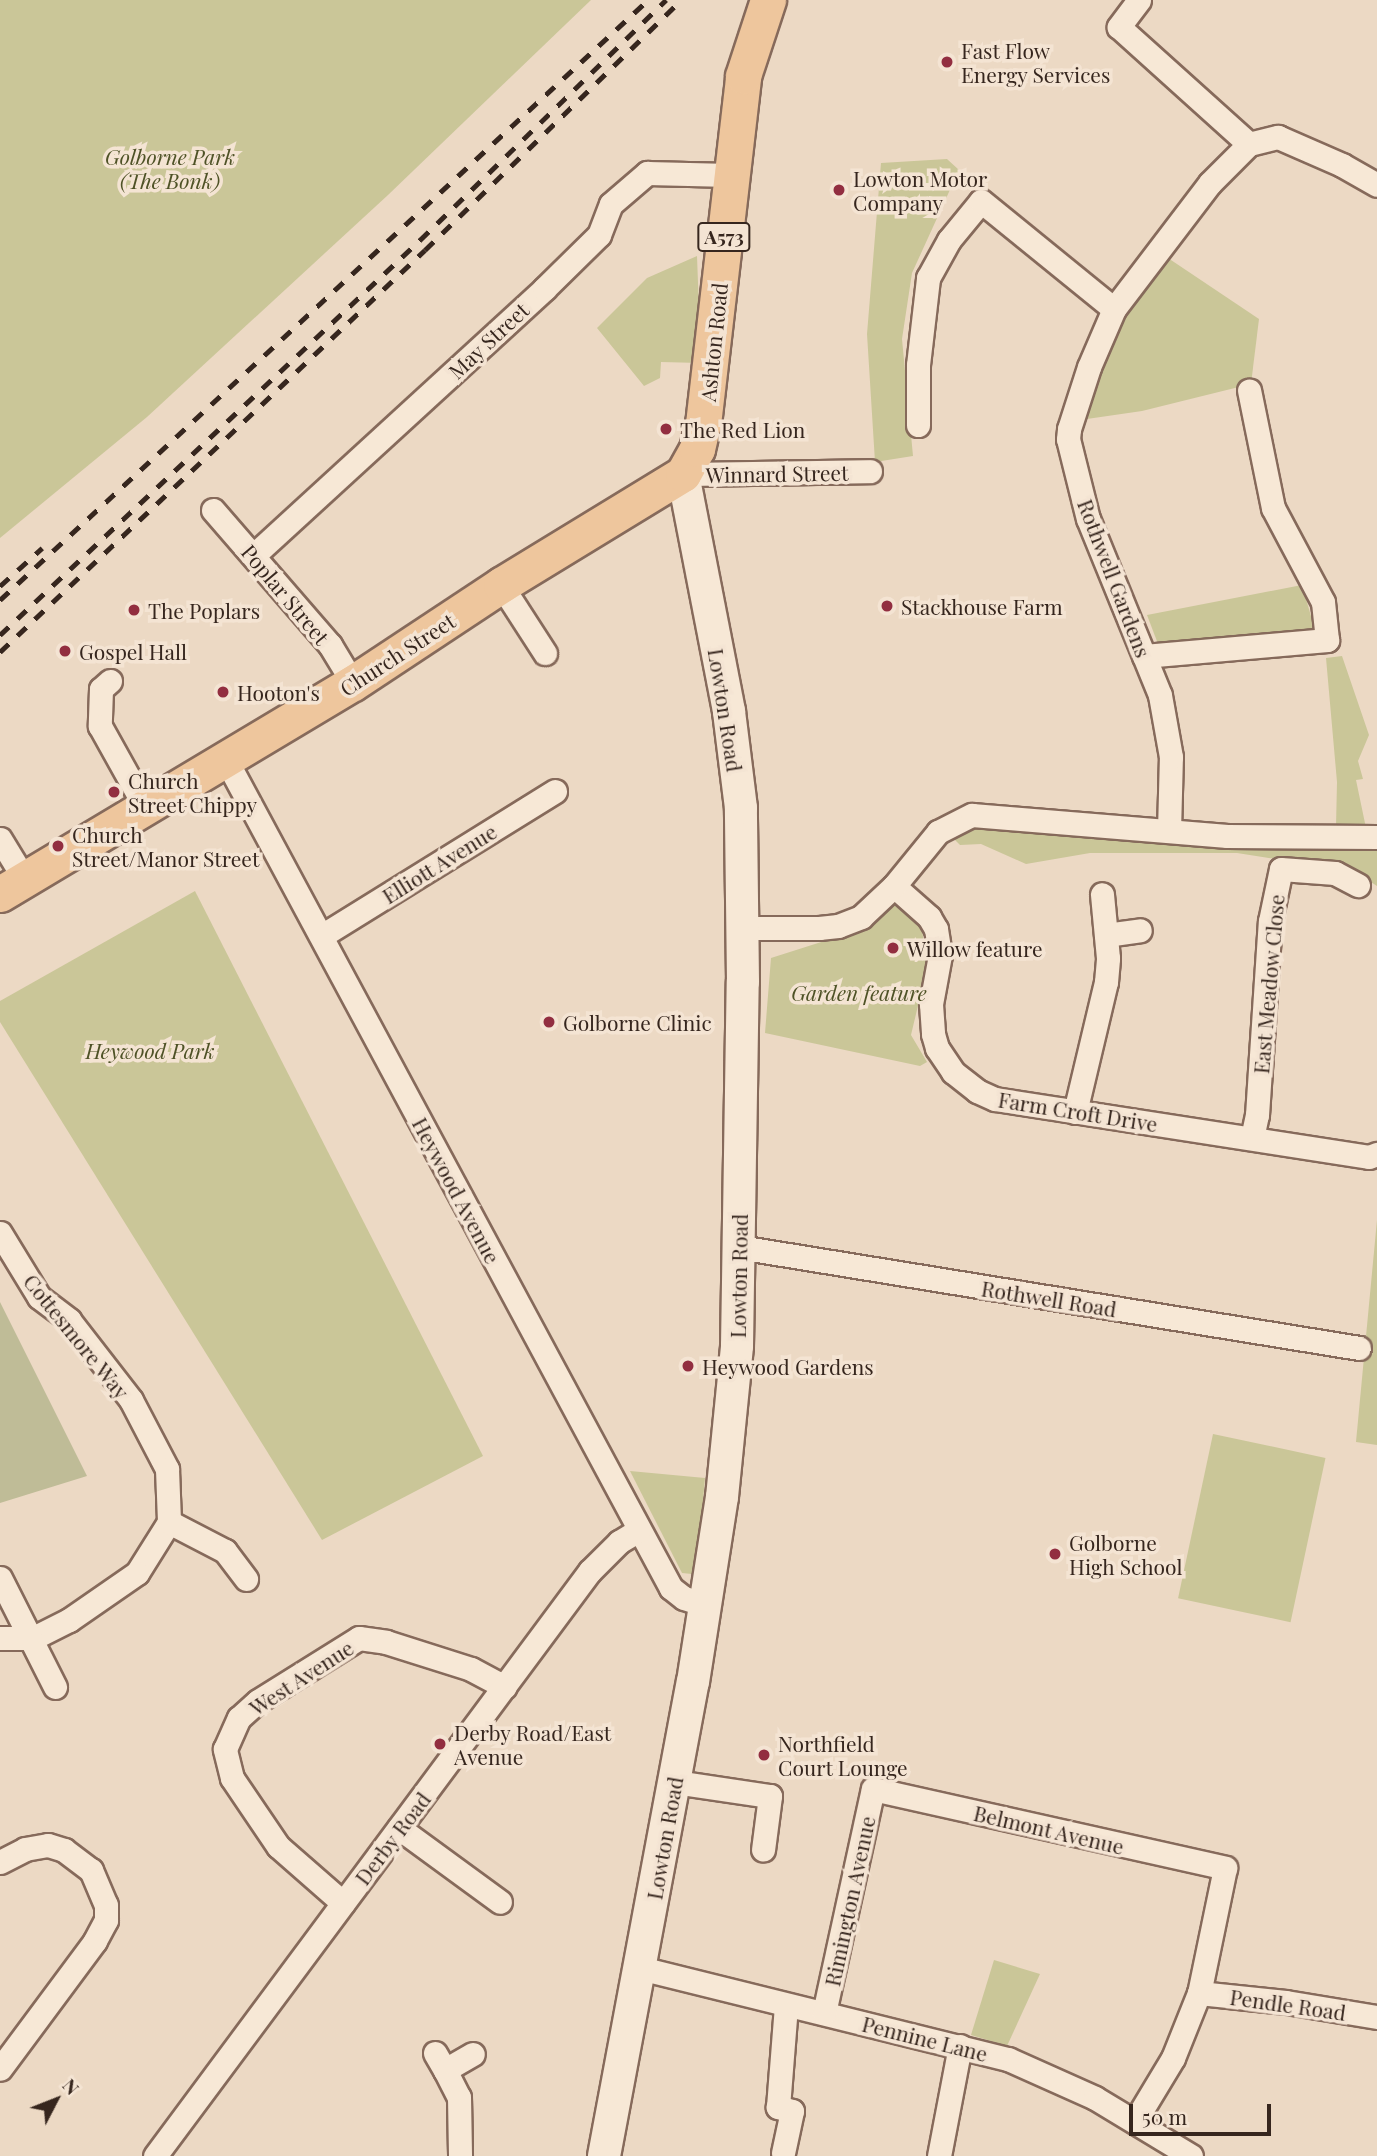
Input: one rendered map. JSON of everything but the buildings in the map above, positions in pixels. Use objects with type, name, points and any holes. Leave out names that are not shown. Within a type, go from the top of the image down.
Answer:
[{"type":"main road","name":"Ashton Road","points":[[684,474],[704,424],[743,76],[768,0]]},
{"type":"main road","name":"Church Street","points":[[13,887],[353,683],[501,585],[684,474]]},
{"type":"main road","name":"Lowton Road","points":[[604,2156],[675,1782],[705,1605],[722,1497],[737,1346],[741,808],[729,711],[684,474]]},
{"type":"street","points":[[1139,0],[1119,27],[1249,144],[1278,137],[1342,165],[1377,185]]},
{"type":"street","name":"Rothwell Gardens","points":[[1169,831],[1171,757],[1160,695],[1088,519],[1068,439],[1089,367],[1114,309],[1210,183],[1249,144]]},
{"type":"street","name":"May Street","points":[[254,555],[544,289],[599,235],[611,204],[647,173],[730,175]]},
{"type":"street","points":[[918,425],[918,366],[928,278],[949,240],[981,201],[1114,309]]},
{"type":"street","points":[[1144,656],[1327,639],[1323,602],[1273,508],[1249,390]]},
{"type":"street","name":"Winnard Street","points":[[684,474],[870,471]]},
{"type":"street","name":"Poplar Street","points":[[213,510],[330,645],[353,683]]},
{"type":"street","points":[[501,585],[543,654]]},
{"type":"street","points":[[110,681],[101,689],[100,726],[145,807]]},
{"type":"street","name":"Heywood Avenue","points":[[225,758],[323,935],[671,1588],[684,1598],[705,1605]]},
{"type":"street","name":"Elliott Avenue","points":[[323,935],[555,791]]},
{"type":"street","points":[[742,928],[838,926],[861,918],[894,886],[938,832],[972,815],[1227,836],[1377,837]]},
{"type":"street","points":[[0,839],[13,887]]},
{"type":"street","name":"East Meadow Close","points":[[1252,1138],[1257,1115],[1270,921],[1281,869],[1335,873],[1358,885]]},
{"type":"street","name":"Farm Croft Drive","points":[[894,886],[929,916],[936,929],[940,955],[931,1017],[937,1048],[961,1080],[995,1099],[1369,1157],[1377,1154]]},
{"type":"street","points":[[1075,1112],[1106,982],[1106,935],[1102,894]]},
{"type":"street","points":[[1106,935],[1140,930]]},
{"type":"street","name":"Cottesmore Way","points":[[0,1233],[39,1297],[69,1320],[131,1400],[167,1469],[169,1522]]},
{"type":"street","name":"Rothwell Road","points":[[739,1247],[1359,1348]]},
{"type":"street","points":[[0,1638],[33,1638],[69,1620],[136,1573],[169,1522],[225,1551],[246,1579]]},
{"type":"street","name":"Derby Road","points":[[155,2156],[590,1571],[619,1542],[639,1530]]},
{"type":"street","points":[[0,1578],[33,1638],[55,1687]]},
{"type":"street","name":"West Avenue","points":[[343,1903],[278,1846],[238,1788],[225,1756],[232,1727],[258,1701],[359,1638],[386,1642],[471,1669],[505,1687]]},
{"type":"street","points":[[675,1782],[770,1796],[762,1850]]},
{"type":"street","name":"Belmont Avenue","points":[[873,1789],[1224,1868],[1199,1993]]},
{"type":"street","name":"Rimington Avenue","points":[[824,2013],[873,1789]]},
{"type":"street","points":[[400,1828],[500,1902]]},
{"type":"street","points":[[0,1862],[25,1849],[48,1845],[64,1850],[91,1870],[106,1905],[106,1920],[95,1941],[0,2069]]},
{"type":"street","name":"Pennine Lane","points":[[640,1968],[960,2046],[1031,2068],[1135,2120],[1191,2156]]},
{"type":"street","points":[[1135,2120],[1173,2058],[1199,1993]]},
{"type":"street","name":"Pendle Road","points":[[1199,1993],[1286,2002],[1377,2017]]},
{"type":"street","points":[[783,2153],[792,2111],[778,2107],[786,2005]]},
{"type":"street","points":[[939,2156],[960,2046]]},
{"type":"street","points":[[460,2156],[459,2097],[440,2061],[473,2054]]},
{"type":"green space","name":"Golborne Park (The Bonk)","points":[[0,0],[591,0],[388,195],[147,417],[0,538]]},
{"type":"green space","points":[[947,159],[959,170],[912,273],[902,339],[913,456],[875,462],[867,334],[881,163]]},
{"type":"green space","points":[[697,256],[701,363],[661,362],[660,378],[644,386],[597,328],[647,278]]},
{"type":"green space","points":[[1165,256],[1259,319],[1251,384],[1142,411],[1080,420],[1124,315]]},
{"type":"green space","points":[[1302,585],[1315,630],[1158,644],[1147,615]]},
{"type":"green space","points":[[1342,656],[1369,735],[1358,761],[1363,779],[1356,780],[1366,828],[1336,826],[1337,782],[1326,658]]},
{"type":"green space","points":[[973,825],[1377,845],[1377,886],[1354,871],[1237,853],[1090,853],[1026,864],[981,844],[960,845],[952,837]]},
{"type":"green space","name":"Heywood Park","points":[[195,891],[483,1456],[322,1540],[0,1022],[0,1001]]},
{"type":"green space","name":"Garden feature","points":[[892,903],[922,929],[927,968],[911,1035],[927,1062],[920,1066],[765,1033],[771,958],[859,930]]},
{"type":"green space","points":[[1377,1220],[1377,1445],[1356,1442]]},
{"type":"green space","points":[[1213,1434],[1325,1458],[1291,1622],[1178,1598]]},
{"type":"green space","points":[[630,1471],[705,1478],[697,1569],[692,1574],[682,1573]]},
{"type":"green space","points":[[994,1960],[1040,1974],[1007,2046],[971,2035]]},
{"type":"shaded area","points":[[0,1302],[87,1476],[0,1503]]},
{"type":"railway","points":[[0,600],[648,0]]},
{"type":"railway","points":[[0,635],[420,240],[666,0]]},
{"type":"railway","points":[[0,652],[425,250],[681,0]]},
{"type":"railway","points":[[0,586],[42,548]]},
{"type":"place","name":"Fast Flow Energy Services","points":[[947,62]]},
{"type":"place","name":"Lowton Motor Company","points":[[839,190]]},
{"type":"place","name":"The Red Lion","points":[[666,429]]},
{"type":"place","name":"Stackhouse Farm","points":[[887,606]]},
{"type":"place","name":"The Poplars","points":[[134,610]]},
{"type":"place","name":"Gospel Hall","points":[[65,651]]},
{"type":"place","name":"Hooton's","points":[[223,692]]},
{"type":"place","name":"Church Street Chippy","points":[[114,792]]},
{"type":"place","name":"Church Street/Manor Street","points":[[58,846]]},
{"type":"place","name":"Willow feature","points":[[893,948]]},
{"type":"place","name":"Golborne Clinic","points":[[549,1022]]},
{"type":"place","name":"Heywood Gardens","points":[[688,1366]]},
{"type":"place","name":"Golborne High School","points":[[1055,1554]]},
{"type":"place","name":"Derby Road/East Avenue","points":[[440,1744]]},
{"type":"place","name":"Northfield Court Lounge","points":[[764,1755]]}]
